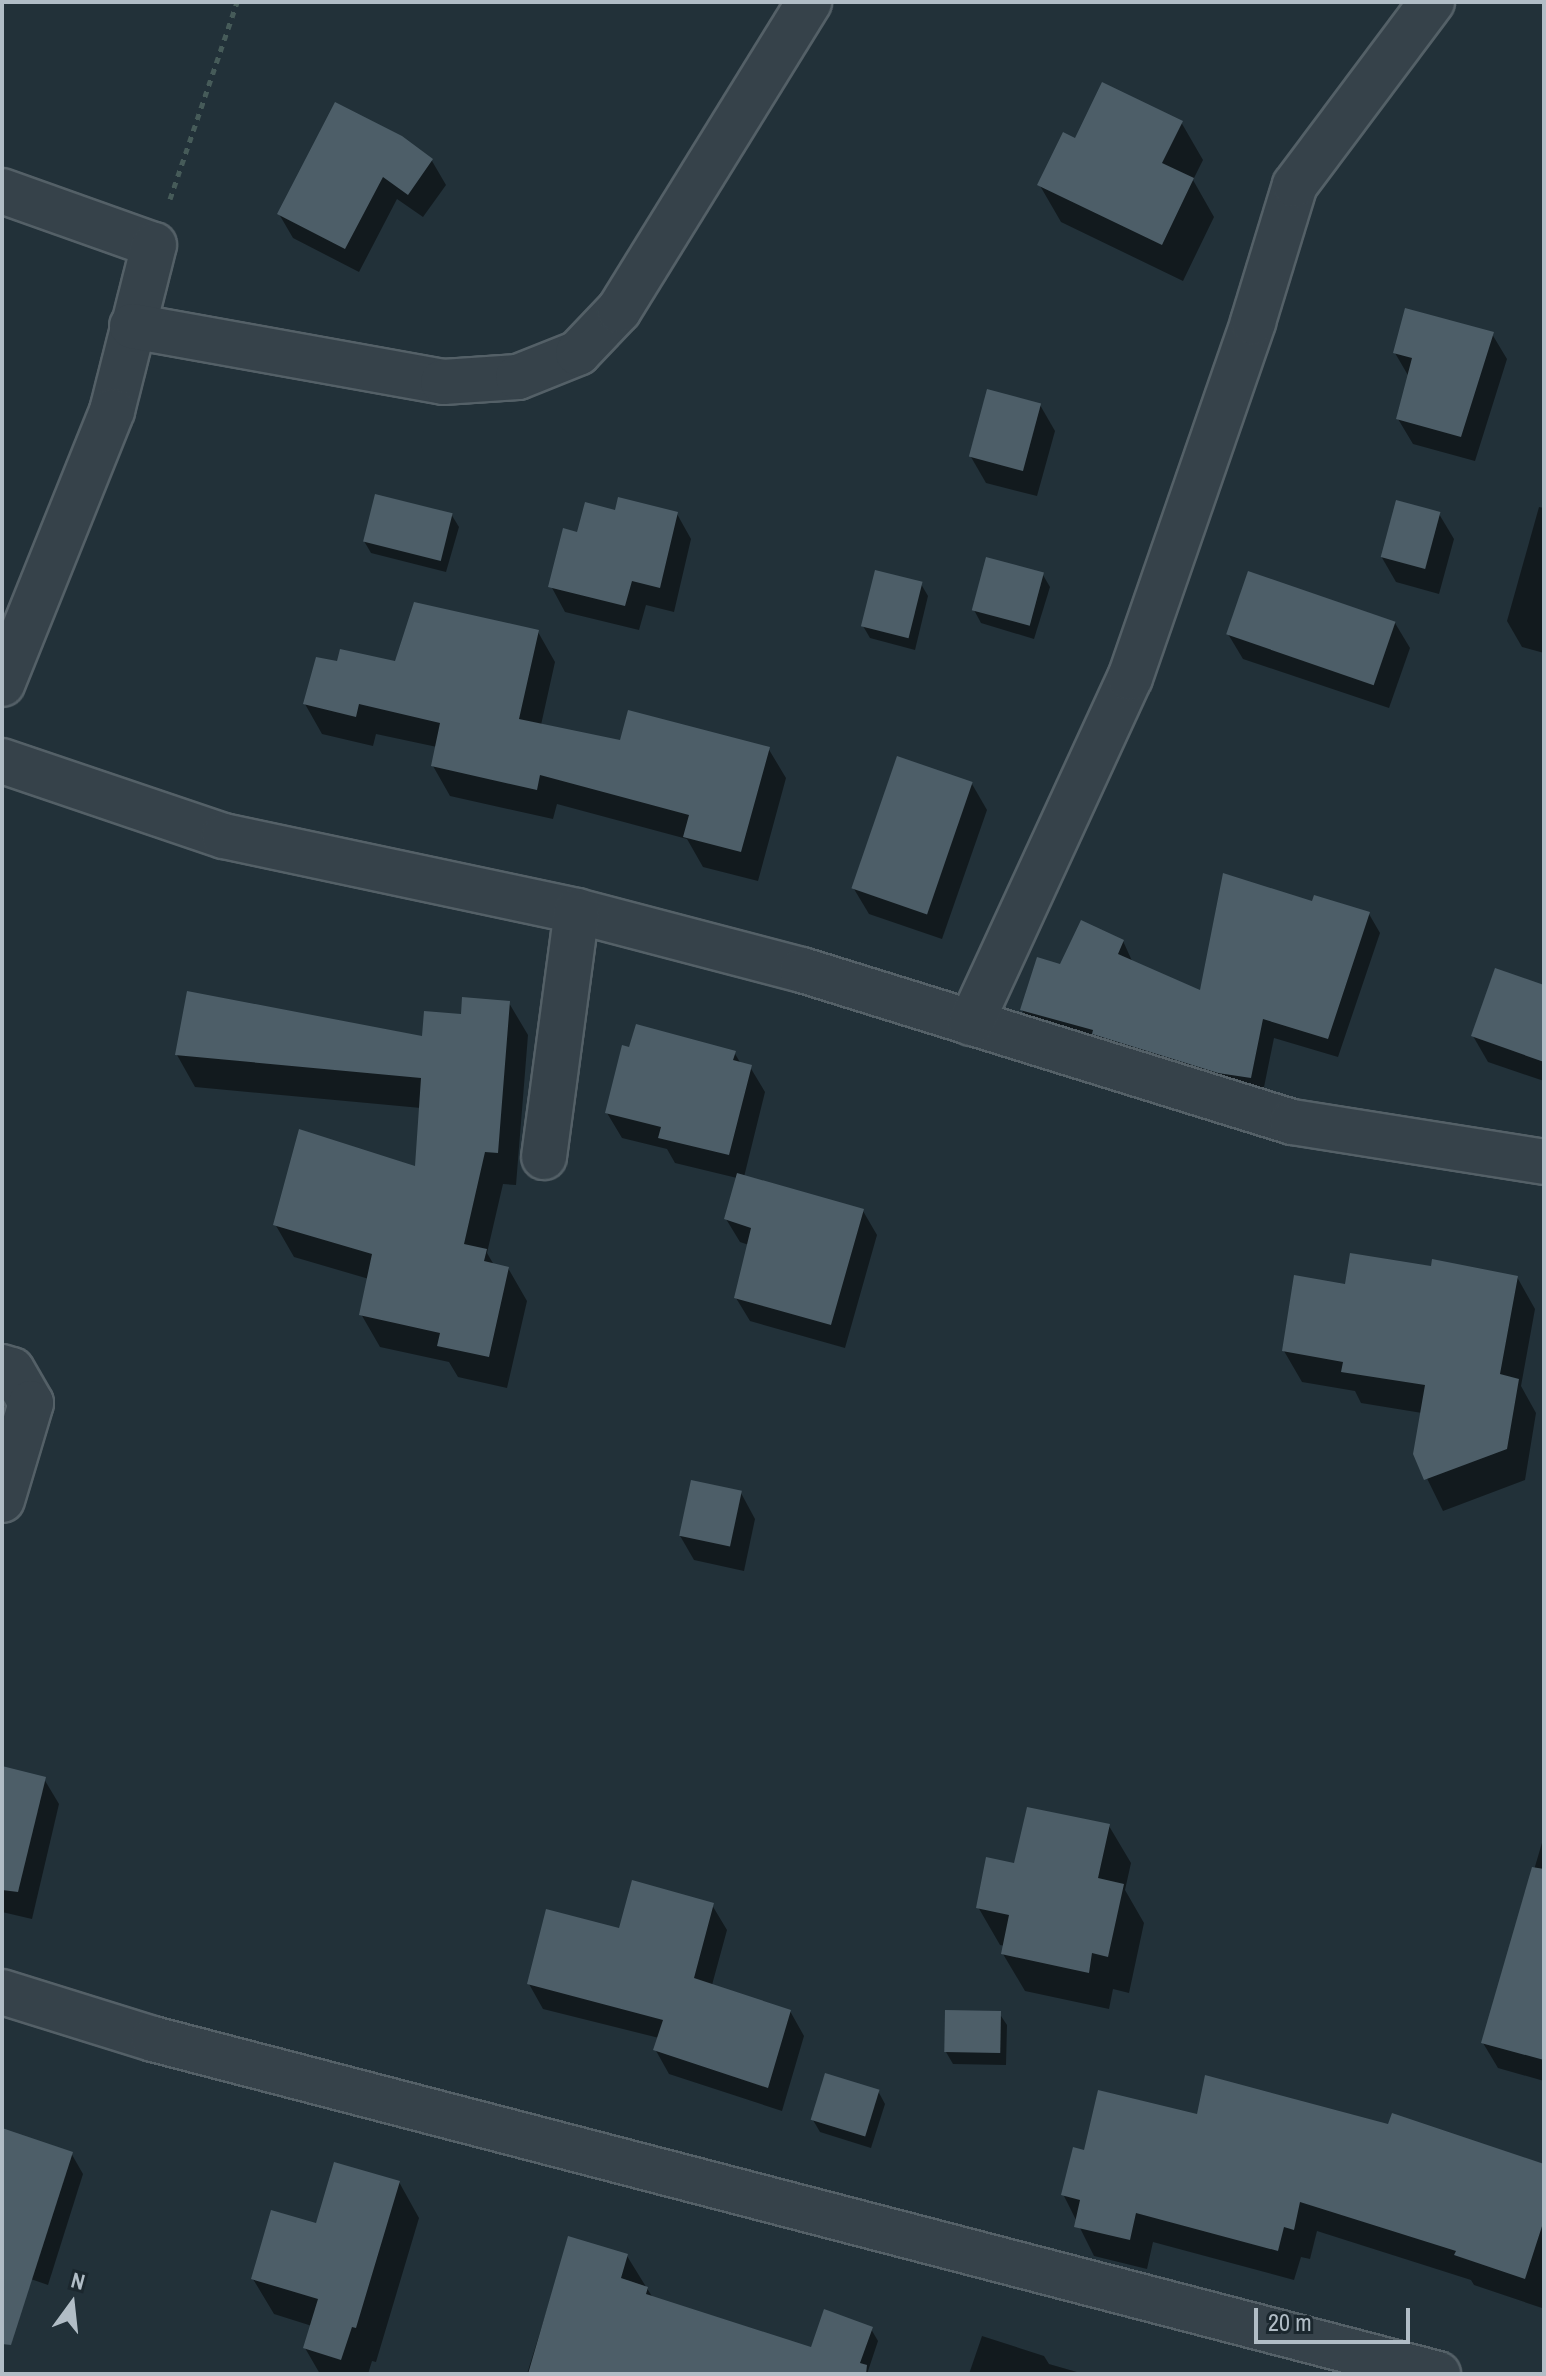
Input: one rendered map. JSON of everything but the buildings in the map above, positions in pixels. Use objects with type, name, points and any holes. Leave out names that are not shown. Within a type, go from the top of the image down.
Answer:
[{"type":"street","points":[[132,326],[443,382],[518,377],[578,353],[619,310],[809,2]]},
{"type":"street","points":[[971,1023],[1130,678],[1253,322],[1295,185],[1432,2]]},
{"type":"street","points":[[2,191],[154,245],[112,411],[2,684]]},
{"type":"street","points":[[2,761],[224,836],[577,911],[802,970],[1292,1122],[1544,1162]]},
{"type":"street","points":[[544,1157],[577,911]]},
{"type":"street","points":[[2,1367],[12,1370],[31,1403],[2,1500]]},
{"type":"street","points":[[2,1992],[153,2039],[1438,2374]]},
{"type":"path","points":[[154,245],[237,2]]}]
